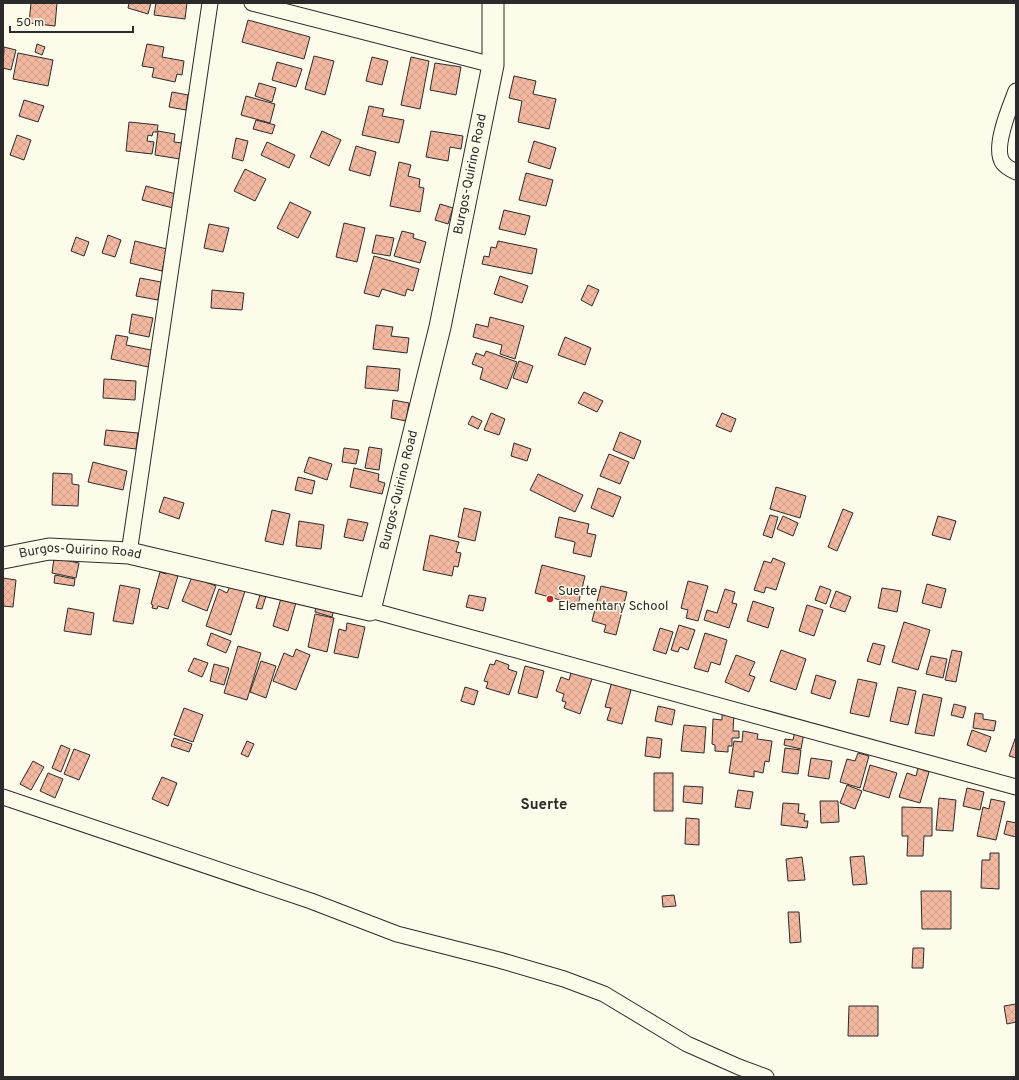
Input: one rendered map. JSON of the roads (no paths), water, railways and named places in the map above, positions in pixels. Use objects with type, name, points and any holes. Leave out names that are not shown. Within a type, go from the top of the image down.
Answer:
[{"type":"street","points":[[129,553],[210,3]]},
{"type":"street","points":[[252,3],[493,65]]},
{"type":"street","name":"Burgos-Quirino Road","points":[[3,558],[49,549],[129,553],[370,610],[440,327],[493,65],[492,3]]},
{"type":"street","points":[[1016,91],[1007,115],[999,149],[1003,163],[1016,172]]},
{"type":"street","points":[[370,610],[1016,787]]},
{"type":"street","points":[[3,797],[311,901],[397,934],[499,960],[564,979],[604,994],[687,1044],[738,1067],[766,1077]]},
{"type":"place","name":"Suerte Elementary School","points":[[550,599]]},
{"type":"district","name":"Suerte","points":[[544,805]]}]
